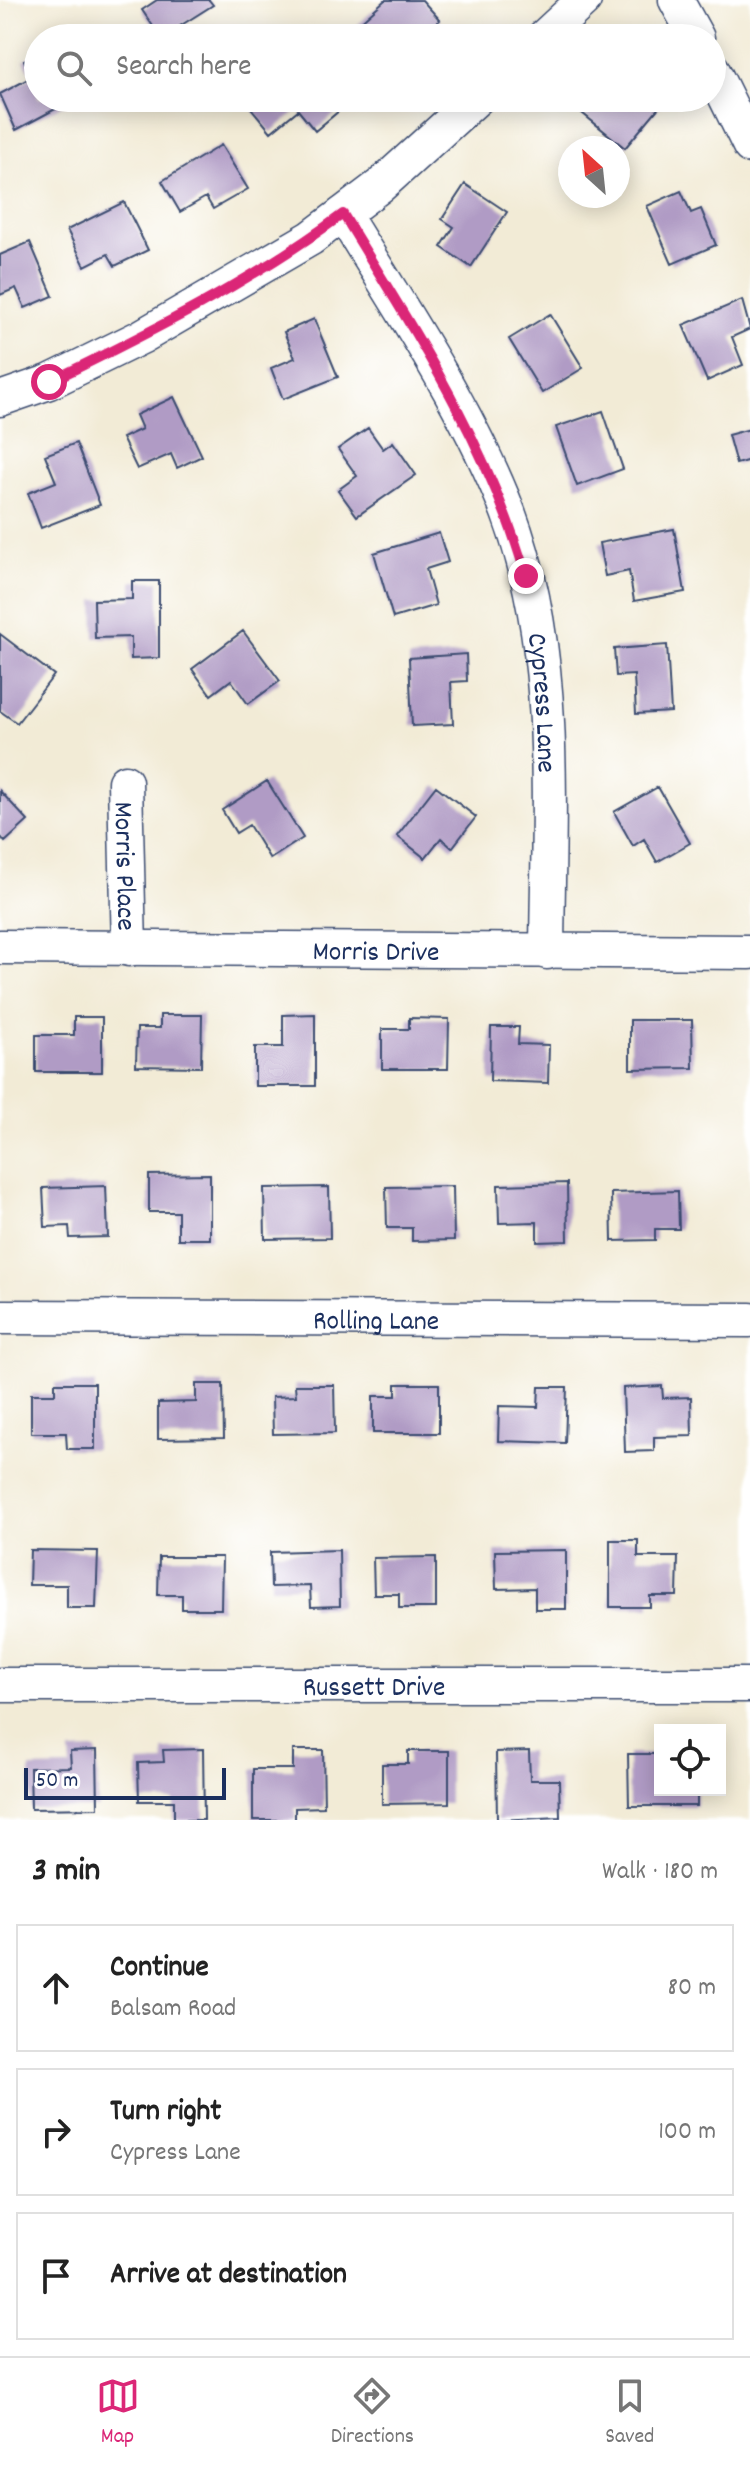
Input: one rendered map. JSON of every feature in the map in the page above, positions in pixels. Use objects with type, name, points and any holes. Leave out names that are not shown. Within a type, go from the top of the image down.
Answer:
[{"type":"street","points":[[558,24],[584,0]]},
{"type":"street","points":[[676,0],[689,24]]},
{"type":"street","points":[[726,97],[750,146]]},
{"type":"street","points":[[0,399],[49,382],[141,337],[311,238],[381,185],[462,112]]},
{"type":"street","name":"Cypress Lane","points":[[343,214],[453,396],[508,512],[526,576],[539,640],[548,756],[547,952]]},
{"type":"street","name":"Morris Place","points":[[125,782],[129,949]]},
{"type":"street","name":"Morris Drive","points":[[0,947],[750,952]]},
{"type":"street","name":"Rolling Lane","points":[[0,1317],[750,1320]]},
{"type":"street","name":"Russett Drive","points":[[0,1685],[750,1685]]},
{"type":"building","points":[[157,0],[209,0],[213,5],[183,24],[152,24],[142,10]]},
{"type":"building","points":[[385,0],[422,0],[440,20],[436,24],[358,24]]},
{"type":"building","points":[[24,81],[24,112],[50,112],[16,130],[0,94]]},
{"type":"building","points":[[254,112],[296,112],[271,132]]},
{"type":"building","points":[[300,112],[338,112],[315,131]]},
{"type":"building","points":[[581,112],[655,112],[630,142],[630,136],[610,136]]},
{"type":"building","points":[[221,145],[248,189],[213,209],[206,197],[180,212],[162,181]]},
{"type":"building","points":[[465,184],[507,212],[471,267],[441,247],[454,227],[442,219]]},
{"type":"building","points":[[681,191],[691,213],[701,209],[716,245],[672,264],[647,206]]},
{"type":"building","points":[[124,202],[148,250],[115,266],[108,254],[85,266],[67,230]]},
{"type":"building","points":[[30,242],[53,296],[25,308],[16,288],[0,295],[0,255]]},
{"type":"building","points":[[742,300],[750,329],[732,337],[743,365],[707,381],[683,325]]},
{"type":"building","points":[[550,314],[583,368],[542,393],[509,339]]},
{"type":"building","points":[[314,319],[338,377],[283,399],[271,368],[295,358],[284,332]]},
{"type":"building","points":[[174,397],[202,456],[177,468],[171,454],[137,469],[122,438],[142,429],[136,415]]},
{"type":"building","points":[[603,411],[623,469],[577,486],[556,427]]},
{"type":"building","points":[[368,428],[383,449],[393,442],[416,475],[357,516],[338,490],[357,476],[338,449]]},
{"type":"building","points":[[750,429],[750,460],[736,464],[728,435]]},
{"type":"building","points":[[76,443],[100,505],[41,528],[28,493],[56,482],[45,455]]},
{"type":"building","points":[[674,529],[685,592],[634,601],[629,571],[605,576],[599,543]]},
{"type":"building","points":[[439,533],[448,562],[426,569],[436,605],[393,618],[374,553]]},
{"type":"building","points":[[132,581],[159,581],[159,658],[131,659],[131,637],[95,638],[94,600],[132,599]]},
{"type":"building","points":[[243,631],[280,681],[248,704],[231,680],[211,695],[192,669]]},
{"type":"building","points":[[0,634],[54,675],[17,723],[0,711]]},
{"type":"building","points":[[667,645],[671,712],[636,714],[634,675],[616,676],[614,649]]},
{"type":"building","points":[[466,654],[467,681],[451,682],[453,724],[412,726],[409,658]]},
{"type":"building","points":[[267,781],[303,838],[270,859],[249,825],[236,833],[222,810]]},
{"type":"building","points":[[436,786],[476,817],[452,848],[441,838],[425,858],[397,836]]},
{"type":"building","points":[[658,787],[690,843],[657,862],[644,839],[633,846],[614,812]]},
{"type":"building","points":[[0,791],[28,821],[5,842],[0,836]]},
{"type":"building","points":[[315,1014],[315,1086],[255,1086],[255,1047],[283,1047],[283,1015]]},
{"type":"building","points":[[160,1015],[202,1015],[201,1067],[136,1066],[137,1028],[160,1028]]},
{"type":"building","points":[[74,1017],[102,1017],[102,1072],[36,1072],[36,1035],[74,1035]]},
{"type":"building","points":[[409,1018],[449,1019],[448,1069],[382,1069],[382,1029],[409,1029]]},
{"type":"building","points":[[630,1020],[692,1020],[693,1068],[630,1069]]},
{"type":"building","points":[[491,1027],[519,1027],[518,1044],[549,1045],[548,1083],[490,1081]]},
{"type":"building","points":[[210,1174],[210,1239],[178,1239],[178,1212],[149,1212],[149,1175]]},
{"type":"building","points":[[567,1183],[568,1241],[537,1242],[537,1222],[499,1223],[498,1185]]},
{"type":"building","points":[[106,1186],[108,1237],[70,1238],[69,1226],[45,1227],[43,1188]]},
{"type":"building","points":[[453,1186],[454,1240],[412,1241],[412,1228],[387,1228],[386,1187]]},
{"type":"building","points":[[329,1187],[330,1238],[265,1239],[264,1188]]},
{"type":"building","points":[[678,1191],[679,1229],[655,1229],[655,1240],[612,1241],[611,1193]]},
{"type":"building","points":[[55,1383],[95,1383],[95,1449],[67,1449],[66,1433],[31,1433],[31,1394],[55,1394]]},
{"type":"building","points":[[196,1384],[223,1384],[224,1438],[158,1439],[158,1403],[196,1402]]},
{"type":"building","points":[[396,1384],[439,1384],[439,1433],[373,1433],[373,1396],[396,1396]]},
{"type":"building","points":[[295,1385],[334,1385],[335,1433],[273,1434],[272,1397],[296,1396]]},
{"type":"building","points":[[662,1386],[663,1398],[691,1397],[692,1436],[654,1437],[654,1451],[625,1452],[623,1388]]},
{"type":"building","points":[[539,1387],[567,1387],[565,1443],[498,1441],[499,1406],[538,1407]]},
{"type":"building","points":[[610,1540],[638,1540],[638,1557],[678,1557],[677,1596],[650,1596],[650,1607],[610,1607]]},
{"type":"building","points":[[30,1550],[98,1551],[96,1608],[67,1608],[67,1585],[29,1585]]},
{"type":"building","points":[[339,1550],[340,1606],[311,1607],[310,1586],[271,1587],[270,1552]]},
{"type":"building","points":[[566,1550],[566,1609],[535,1609],[535,1588],[496,1589],[495,1551]]},
{"type":"building","points":[[159,1557],[222,1557],[221,1609],[182,1609],[182,1595],[158,1595]]},
{"type":"building","points":[[436,1557],[436,1608],[399,1608],[399,1594],[374,1594],[373,1558]]},
{"type":"building","points":[[203,1749],[204,1820],[174,1820],[174,1801],[139,1801],[138,1763],[164,1762],[163,1750]]},
{"type":"building","points":[[97,1750],[98,1808],[31,1809],[30,1768],[71,1767],[70,1751]]},
{"type":"building","points":[[293,1750],[323,1750],[324,1807],[295,1808],[295,1820],[253,1820],[253,1769],[293,1769]]},
{"type":"building","points":[[408,1751],[449,1751],[449,1803],[382,1804],[382,1764],[408,1764]]},
{"type":"building","points":[[529,1751],[530,1780],[559,1780],[560,1817],[497,1820],[496,1752]]},
{"type":"building","points":[[628,1754],[654,1754],[654,1796],[697,1796],[697,1806],[629,1806]]},
{"type":"route","points":[[49,382],[141,337],[311,238],[343,214],[453,396],[508,512],[526,576]]}]
